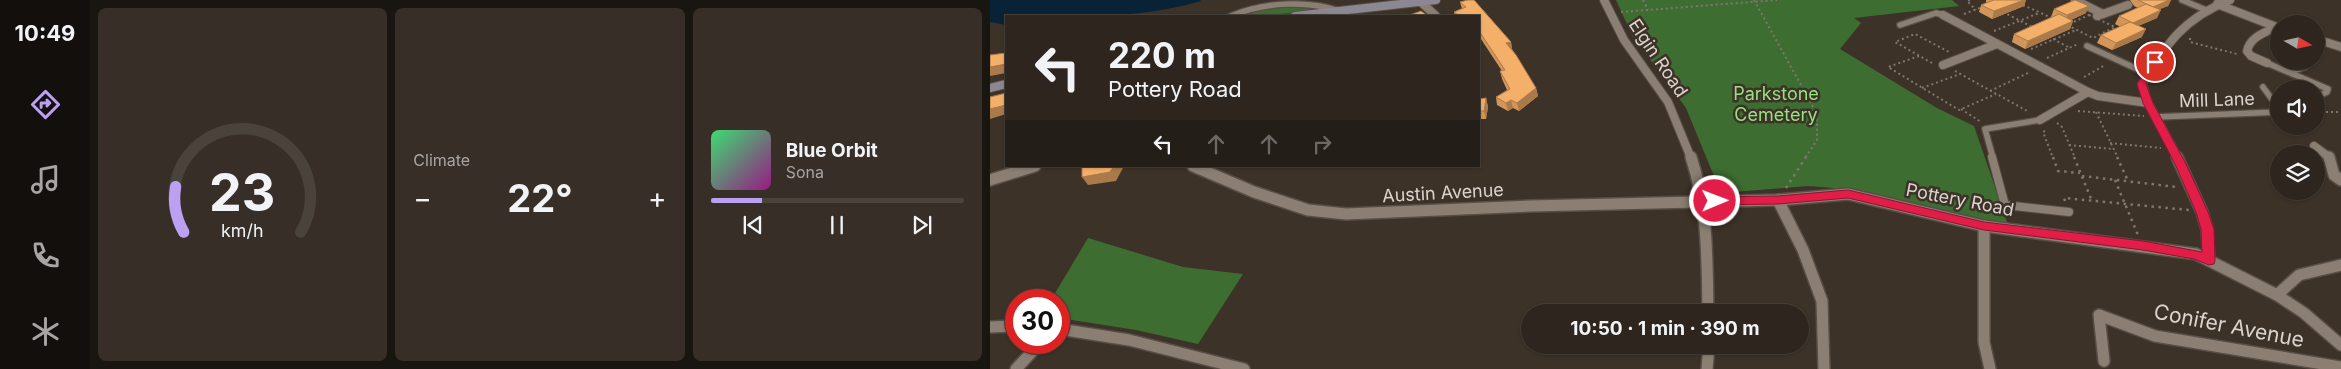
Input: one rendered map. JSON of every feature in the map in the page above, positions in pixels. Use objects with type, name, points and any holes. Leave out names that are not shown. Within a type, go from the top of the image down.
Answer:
[{"type":"main road","points":[[1305,15],[1436,0]]},
{"type":"main road","points":[[990,88],[1005,84]]},
{"type":"street","name":"Elgin Road","points":[[1604,0],[1608,13],[1669,104],[1703,201],[1708,304]]},
{"type":"street","points":[[2075,0],[2100,15],[2128,5]]},
{"type":"street","points":[[2209,260],[2208,229],[2202,212],[2173,149],[2148,103],[2142,84],[2169,39],[2178,30],[2206,10],[2230,0]]},
{"type":"street","points":[[1422,3],[1435,15]]},
{"type":"street","points":[[2217,4],[2270,24]]},
{"type":"street","points":[[1943,15],[2088,92],[2098,96],[2148,103]]},
{"type":"street","points":[[2267,63],[2251,56],[2246,51],[2251,39],[2270,30]]},
{"type":"street","points":[[2325,43],[2341,47]]},
{"type":"street","points":[[1943,65],[1997,44]]},
{"type":"street","points":[[2043,118],[2088,92]]},
{"type":"street","points":[[2325,153],[2336,160],[2334,175],[2341,180]]},
{"type":"street","points":[[990,180],[1031,167]]},
{"type":"street","name":"Austin Avenue","points":[[1195,167],[1254,192],[1308,210],[1346,214],[1703,201]]},
{"type":"street","name":"Pottery Road","points":[[1703,201],[1778,200],[1848,194],[1984,226],[2196,254],[2277,295]]},
{"type":"street","points":[[1778,200],[1803,250],[1822,301],[1824,369]]},
{"type":"street","points":[[1984,226],[1984,342],[1990,369]]},
{"type":"street","points":[[2277,295],[2298,275],[2341,265]]},
{"type":"street","name":"Conifer Avenue","points":[[2277,295],[2304,313],[2341,345]]},
{"type":"street","name":"Conifer Avenue","points":[[2104,361],[2099,315],[2155,336],[2341,367]]},
{"type":"street","points":[[990,327],[1005,326]]},
{"type":"street","points":[[1070,331],[1129,340],[1244,369]]},
{"type":"street","points":[[1016,369],[1030,354]]},
{"type":"street","points":[[1707,369],[1708,354]]},
{"type":"lane","points":[[2182,0],[2206,10]]},
{"type":"lane","points":[[1234,15],[1259,7],[1286,3],[1320,4],[1344,11]]},
{"type":"lane","points":[[1900,25],[1936,13],[1943,15]]},
{"type":"lane","points":[[2085,43],[2115,60],[2148,74]]},
{"type":"lane","points":[[2267,63],[2308,80]]},
{"type":"lane","points":[[2291,72],[2297,70]]},
{"type":"lane","points":[[2263,87],[2270,96]]},
{"type":"lane","name":"Mill Lane","points":[[2156,117],[2270,112]]},
{"type":"lane","points":[[2043,118],[1985,129],[2006,205],[2069,212]]},
{"type":"path","points":[[1643,0],[1648,10]]},
{"type":"path","points":[[1608,13],[1777,0]]},
{"type":"path","points":[[1970,0],[1967,1],[1976,10]]},
{"type":"path","points":[[1754,1],[1817,114],[1817,140],[1778,200]]},
{"type":"path","points":[[1951,19],[1987,4]]},
{"type":"path","points":[[2021,4],[2053,19]]},
{"type":"path","points":[[1995,8],[2036,29]]},
{"type":"path","points":[[1982,36],[2039,12]]},
{"type":"path","points":[[2060,22],[2067,25]]},
{"type":"path","points":[[2018,55],[2053,38],[2076,30]]},
{"type":"path","points":[[2178,30],[2190,34],[2190,42],[2251,56]]},
{"type":"path","points":[[1961,58],[1915,34],[1895,42],[1919,56],[1939,66],[1943,65],[2062,127],[2092,200]]},
{"type":"path","points":[[2053,38],[2070,48]]},
{"type":"path","points":[[1990,90],[2070,48],[2094,38]]},
{"type":"path","points":[[1919,56],[1888,67],[1991,128]]},
{"type":"path","points":[[2072,84],[2115,60]]},
{"type":"path","points":[[1922,88],[1960,74]]},
{"type":"path","points":[[1961,109],[1996,94]]},
{"type":"path","points":[[2059,109],[2156,117]]},
{"type":"path","points":[[2096,112],[2128,181]]},
{"type":"path","points":[[2325,112],[2341,112]]},
{"type":"path","points":[[2043,118],[2049,128],[2043,132],[2058,171],[2115,180],[2191,188]]},
{"type":"path","points":[[2110,143],[2173,149]]},
{"type":"path","points":[[2069,145],[2112,149]]},
{"type":"path","points":[[2115,180],[2143,246]]},
{"type":"path","points":[[2069,212],[2064,198],[2202,212]]},
{"type":"green space","name":"Parkstone Cemetery","points":[[1616,0],[1952,0],[1959,6],[1854,18],[1861,23],[1840,49],[1937,108],[1974,126],[2008,225],[1983,222],[1846,189],[1808,186],[1721,193],[1686,108],[1632,35]]},
{"type":"green space","points":[[1288,7],[1320,9],[1313,12],[1244,15],[1255,11]]},
{"type":"green space","points":[[1088,238],[1183,267],[1243,274],[1198,344],[1136,330],[1070,320],[1070,289],[1058,289]]},
{"type":"water","points":[[990,0],[1201,1],[1177,7],[1129,14],[1005,15],[1005,25],[990,22]]},
{"type":"building","points":[[1474,0],[1511,42],[1506,43],[1516,55],[1536,88],[1517,103],[1511,100],[1506,103],[1496,97],[1510,89],[1500,71],[1505,70],[1480,32],[1480,15],[1458,15],[1454,12],[1466,7],[1460,2]]},
{"type":"building","points":[[1994,0],[2024,0],[1994,11],[1981,5]]},
{"type":"building","points":[[2075,0],[2089,6],[2067,15],[2054,9]]},
{"type":"building","points":[[2138,0],[2169,0],[2153,7]]},
{"type":"building","points":[[2146,4],[2161,10],[2133,23],[2119,16]]},
{"type":"building","points":[[1421,11],[1427,15],[1410,15]]},
{"type":"building","points":[[2059,14],[2073,21],[2028,41],[2014,34]]},
{"type":"building","points":[[2130,22],[2146,29],[2116,43],[2101,35]]},
{"type":"building","points":[[1005,53],[1005,64],[990,67],[990,55]]},
{"type":"building","points":[[1005,93],[1005,105],[990,109],[990,97]]},
{"type":"building","points":[[1486,98],[1484,111],[1480,111],[1480,99]]},
{"type":"building","points":[[1082,167],[1113,167],[1110,172],[1082,177]]},
{"type":"route","points":[[1715,201],[1778,200],[1848,194],[1984,226],[2011,228],[2196,254],[2209,260],[2208,229],[2202,212],[2181,164],[2148,103],[2142,84],[2155,62]]}]
